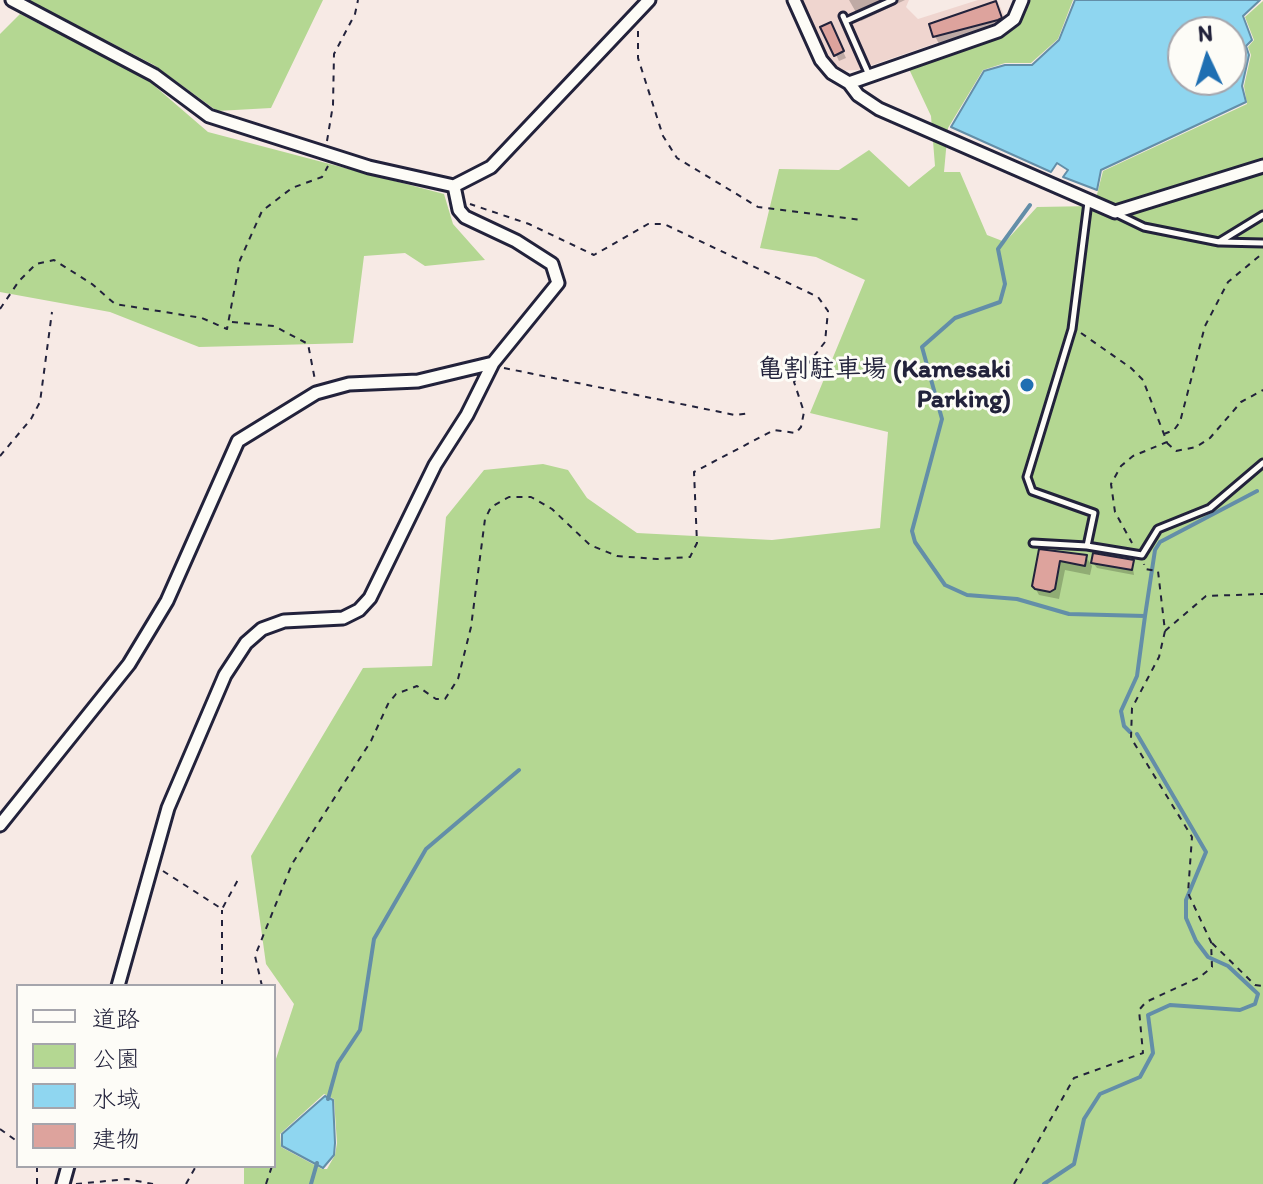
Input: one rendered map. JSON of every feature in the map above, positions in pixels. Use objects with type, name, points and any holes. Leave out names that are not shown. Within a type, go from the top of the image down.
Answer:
[{"type":"street","points":[[12,0],[154,75],[209,116],[369,167],[454,186],[491,167],[649,0]]},
{"type":"street","points":[[794,0],[821,60],[832,73],[849,83],[858,95],[879,109],[1115,212],[1227,181],[1263,166]]},
{"type":"street","points":[[849,83],[998,31],[1014,19],[1022,0]]},
{"type":"street","points":[[119,984],[151,864],[193,744],[225,675],[246,643],[262,629],[284,621],[343,618],[359,610],[370,598],[435,465],[467,415],[493,363],[553,294],[558,274],[552,264],[516,241],[465,217],[454,186]]},
{"type":"street","points":[[0,825],[129,664],[167,601],[238,441],[316,393],[349,384],[418,381],[473,371],[493,363]]},
{"type":"lane","points":[[869,76],[845,18],[893,0]]},
{"type":"lane","points":[[1087,546],[1094,513],[1032,491],[1027,484],[1030,463],[1072,329],[1088,201]]},
{"type":"lane","points":[[1115,212],[1144,227],[1219,242],[1263,243]]},
{"type":"lane","points":[[1219,242],[1263,215]]},
{"type":"lane","points":[[1033,543],[1087,546],[1138,555],[1144,553],[1158,529],[1210,508],[1263,463]]},
{"type":"path","points":[[0,309],[19,281],[36,264],[54,260],[92,284],[115,304],[202,318],[227,329],[231,322],[240,260],[262,211],[292,188],[322,177],[331,153],[326,137],[333,105],[334,54],[355,14],[358,0]]},
{"type":"path","points":[[639,12],[638,58],[663,136],[677,158],[758,207],[861,220]]},
{"type":"path","points":[[262,984],[255,956],[292,864],[371,741],[388,704],[396,694],[417,686],[436,699],[445,699],[458,679],[471,627],[485,519],[491,507],[509,497],[531,497],[552,509],[590,545],[617,556],[657,559],[690,557],[697,543],[694,472],[774,430],[796,433],[804,412],[794,382],[821,350],[829,321],[825,305],[818,297],[664,224],[648,224],[594,255],[529,224],[457,200]]},
{"type":"path","points":[[1164,434],[1174,430],[1180,422],[1205,326],[1228,282],[1263,253]]},
{"type":"path","points":[[0,456],[31,419],[40,402],[52,312]]},
{"type":"path","points":[[231,322],[274,326],[308,344],[316,393]]},
{"type":"path","points":[[1072,329],[1089,337],[1143,380],[1167,442],[1176,451],[1196,447],[1210,438],[1241,402],[1263,390]]},
{"type":"path","points":[[493,363],[735,415],[750,413]]},
{"type":"path","points":[[1138,555],[1115,512],[1111,484],[1121,466],[1133,456],[1167,442]]},
{"type":"path","points":[[1148,570],[1158,571],[1165,631],[1159,657],[1132,708],[1134,723],[1131,738],[1192,837],[1188,893],[1211,942],[1255,985],[1263,986]]},
{"type":"path","points":[[1165,631],[1206,596],[1263,594]]},
{"type":"path","points":[[151,864],[222,909]]},
{"type":"path","points":[[222,984],[222,909],[239,878]]},
{"type":"path","points":[[1014,1184],[1074,1078],[1143,1053],[1139,1010],[1146,1002],[1200,977],[1212,967],[1211,942]]},
{"type":"path","points":[[186,1184],[195,1168]]},
{"type":"path","points":[[76,1184],[127,1179],[153,1184]]},
{"type":"shaded area","points":[[799,0],[909,0],[906,7],[918,19],[978,0],[997,0],[1006,19],[858,70],[834,71]]},
{"type":"green space","points":[[28,0],[323,0],[271,108],[217,111],[154,65]]},
{"type":"green space","points":[[1029,0],[1073,0],[1058,39],[1031,63],[1005,63],[983,70],[948,128],[944,172],[960,172],[987,235],[1005,242],[1037,207],[1094,206],[1103,171],[1247,104],[1247,73],[1251,55],[1248,47],[1254,40],[1246,16],[1263,1],[1263,1184],[244,1184],[244,1168],[276,1168],[276,1059],[294,1004],[266,964],[251,856],[363,668],[432,666],[446,517],[484,470],[543,464],[568,470],[587,498],[637,533],[772,540],[880,528],[888,432],[810,413],[865,280],[816,257],[760,248],[779,169],[839,170],[869,150],[909,187],[935,166],[931,116],[909,69],[1005,36],[1018,26]],"holes":[[[324,1094],[334,1099],[335,1155],[327,1169],[322,1169],[281,1147],[280,1134]]]},
{"type":"green space","points":[[20,14],[143,76],[208,132],[444,194],[453,224],[485,260],[425,266],[405,253],[364,256],[353,343],[199,347],[110,312],[0,292],[0,34]]},
{"type":"water","points":[[1075,0],[1260,0],[1243,16],[1167,16],[1167,96],[1244,96],[1246,102],[1101,170],[1097,190],[1063,177],[1068,170],[1057,163],[1051,172],[951,127],[984,71],[1005,65],[1032,65],[1059,40]]},
{"type":"water","points":[[1247,27],[1252,40],[1247,45]]},
{"type":"water","points":[[325,1096],[333,1100],[335,1143],[334,1155],[323,1168],[282,1146],[282,1134]]},
{"type":"building","points":[[996,1],[1002,18],[933,37],[929,24]]},
{"type":"building","points":[[831,22],[844,51],[834,56],[820,27]]},
{"type":"building","points":[[1039,549],[1087,555],[1085,566],[1060,561],[1055,589],[1050,592],[1035,589],[1032,586]]},
{"type":"building","points":[[1093,553],[1134,560],[1132,570],[1091,563]]},
{"type":"waterway","points":[[1030,205],[998,249],[1005,284],[1000,302],[955,318],[922,347],[942,419],[912,531],[915,542],[945,585],[967,595],[1017,599],[1069,614],[1145,616],[1137,676],[1121,711],[1124,726],[1130,732]]},
{"type":"waterway","points":[[1145,616],[1155,550],[1160,542],[1257,491]]},
{"type":"waterway","points":[[1044,1184],[1074,1164],[1084,1119],[1100,1094],[1140,1077],[1153,1053],[1148,1015],[1170,1005],[1240,1010],[1255,1004],[1258,994],[1228,966],[1208,957],[1196,941],[1186,918],[1186,900],[1206,852],[1137,734]]},
{"type":"waterway","points":[[328,1099],[338,1063],[360,1030],[374,939],[426,849],[519,770]]},
{"type":"waterway","points":[[311,1184],[317,1163]]},
{"type":"place","name":"亀割駐車場 (Kamesaki Parking)","points":[[1027,385]]}]
